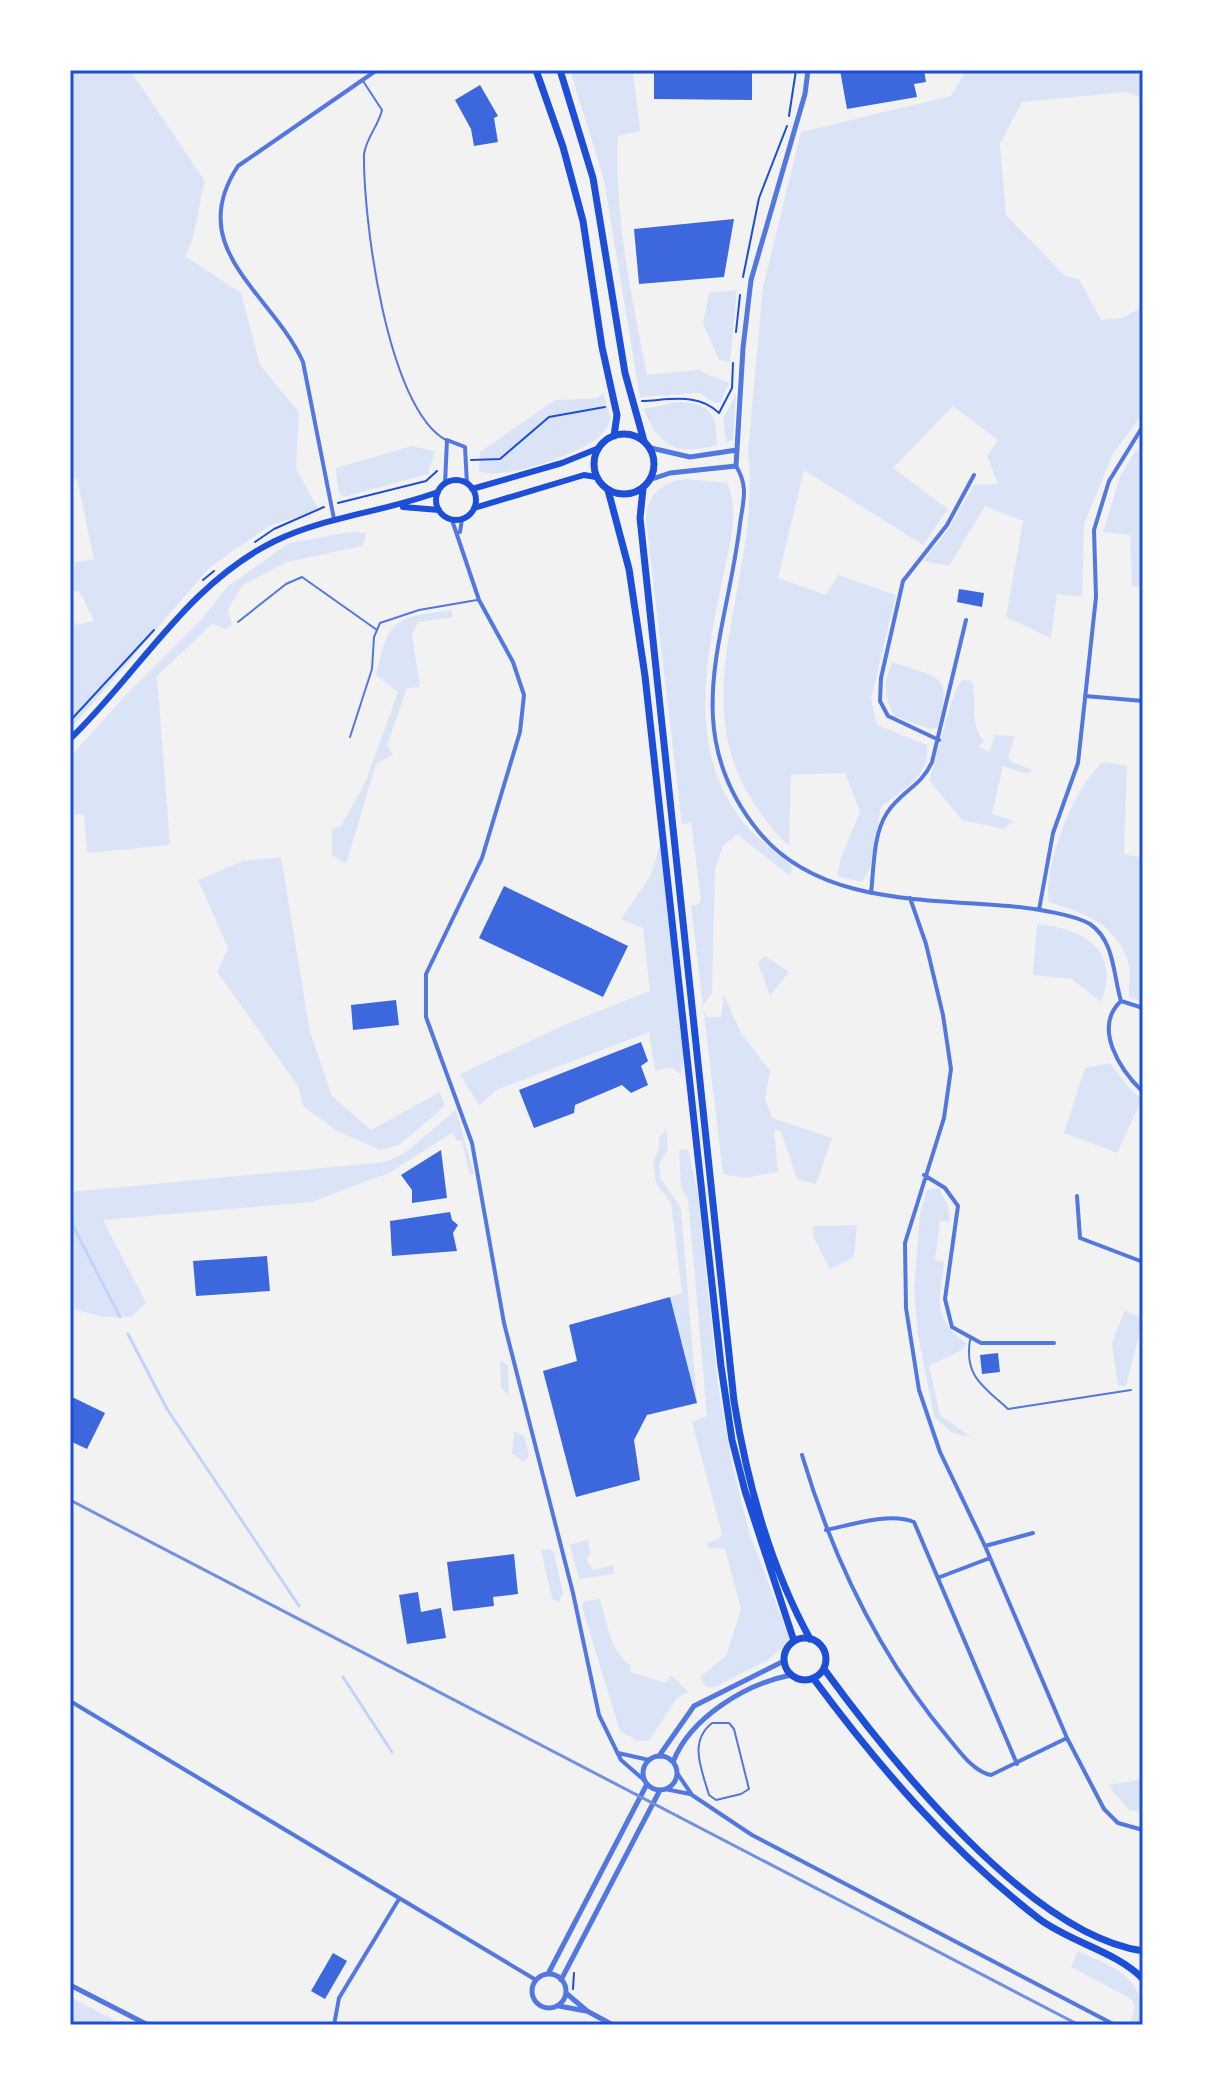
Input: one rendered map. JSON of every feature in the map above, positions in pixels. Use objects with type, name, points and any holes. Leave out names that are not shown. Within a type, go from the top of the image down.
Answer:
[{"type":"main road","points":[[536,70],[563,147],[583,221],[602,347],[617,415],[614,436]]},
{"type":"main road","points":[[560,70],[593,178],[625,373],[644,441]]},
{"type":"main road","points":[[70,739],[221,574],[275,541],[334,519],[400,506],[438,492],[445,484],[456,480],[469,486],[562,463],[599,448],[614,436],[630,434],[644,441],[654,457],[652,479],[643,489],[628,495],[608,490]]},
{"type":"main road","points":[[599,448],[594,462],[596,477],[608,490],[629,569],[645,676],[721,1366],[732,1440],[756,1529],[794,1641]]},
{"type":"main road","points":[[400,506],[439,510],[452,520],[462,519],[474,508],[584,475],[596,477]]},
{"type":"main road","points":[[469,486],[474,508]]},
{"type":"main road","points":[[643,489],[640,518],[734,1401],[750,1480],[763,1523],[780,1572],[810,1639],[825,1653],[824,1669],[851,1708],[921,1791],[1027,1892],[1080,1927],[1143,1951]]},
{"type":"main road","points":[[438,492],[439,510]]},
{"type":"main road","points":[[810,1639],[794,1641],[785,1653],[784,1661],[791,1675],[806,1680],[824,1669]]},
{"type":"main road","points":[[813,1678],[887,1775],[963,1854],[1039,1919],[1134,1970],[1143,1979]]},
{"type":"street","points":[[334,519],[303,362],[294,342],[244,281],[231,258],[221,233],[218,208],[224,187],[238,166],[377,70]]},
{"type":"street","points":[[808,70],[805,94],[751,280],[743,348],[736,466],[745,482],[744,494],[738,546],[712,671],[711,709],[718,755],[732,792],[774,849],[818,876],[871,893],[1039,910],[1090,924],[1112,953],[1121,1001],[1110,1017],[1109,1032],[1117,1062],[1143,1092]]},
{"type":"street","points":[[1039,910],[1053,833],[1078,763],[1096,597],[1094,530],[1109,481],[1143,426]]},
{"type":"street","points":[[445,484],[449,460],[447,440],[465,447],[469,486]]},
{"type":"street","points":[[651,448],[690,457],[737,450]]},
{"type":"street","points":[[652,479],[670,473],[736,466]]},
{"type":"street","points":[[939,740],[888,716],[880,701],[881,678],[903,581],[947,525],[974,475]]},
{"type":"street","points":[[459,535],[462,519]]},
{"type":"street","points":[[452,520],[479,600],[519,677],[524,695],[520,732],[482,858],[426,974],[426,1017],[472,1143],[504,1323],[573,1593],[599,1715],[616,1752],[646,1782],[663,1790],[692,1795]]},
{"type":"street","points":[[871,893],[880,827],[898,800],[924,780],[939,740],[966,620]]},
{"type":"street","points":[[1085,696],[1143,701]]},
{"type":"street","points":[[910,898],[926,944],[943,1015],[951,1069],[944,1118],[905,1243],[906,1308],[919,1390],[940,1452],[985,1546],[1067,1738],[1109,1816],[1143,1830]]},
{"type":"street","points":[[1121,1001],[1143,1008]]},
{"type":"street","points":[[924,1175],[945,1188],[958,1206],[945,1299],[952,1327],[970,1340],[1007,1345],[1054,1343]]},
{"type":"street","points":[[1077,1196],[1080,1238],[1143,1262]]},
{"type":"street","points":[[802,1455],[826,1530],[874,1630],[941,1729],[967,1760],[986,1775],[1003,1772],[1067,1738]]},
{"type":"street","points":[[826,1530],[906,1518],[914,1522],[1017,1764]]},
{"type":"street","points":[[985,1546],[1033,1533]]},
{"type":"street","points":[[940,1577],[990,1558]]},
{"type":"street","points":[[616,1752],[649,1760],[659,1756],[694,1706],[784,1661]]},
{"type":"street","points":[[673,1762],[691,1730],[721,1706],[791,1675]]},
{"type":"street","points":[[70,1701],[536,1980]]},
{"type":"street","points":[[659,1756],[673,1762],[692,1795],[752,1835],[1115,2025]]},
{"type":"street","points":[[587,2011],[559,2006],[549,2009],[535,2003],[531,1988],[536,1980],[548,1974],[646,1782],[643,1770],[649,1760]]},
{"type":"street","points":[[561,1980],[663,1790],[674,1782],[677,1773]]},
{"type":"street","points":[[334,2025],[339,1998],[399,1899]]},
{"type":"street","points":[[548,1974],[561,1980],[566,1993],[587,2011],[613,2025]]},
{"type":"street","points":[[70,1985],[148,2025]]},
{"type":"street","points":[[559,2006],[566,1993]]},
{"type":"lane","points":[[362,79],[382,110],[380,121],[366,137],[364,154],[372,265],[412,395],[424,420],[436,435],[447,440]]},
{"type":"lane","points":[[238,622],[286,584],[302,577],[377,630]]},
{"type":"lane","points":[[350,737],[372,669],[380,623],[419,610],[479,600]]},
{"type":"lane","points":[[970,1340],[967,1360],[977,1380],[1008,1409],[1131,1390]]},
{"type":"lane","points":[[712,1723],[729,1723],[736,1733],[749,1789],[716,1800],[709,1795],[697,1744],[700,1732],[712,1723]]},
{"type":"path","points":[[642,401],[695,399],[719,413]]},
{"type":"path","points":[[468,459],[500,459],[549,417],[606,407]]},
{"type":"path","points":[[248,547],[274,529],[332,504],[426,481],[449,460]]},
{"type":"path","points":[[200,583],[223,564]]},
{"type":"path","points":[[70,721],[162,622]]},
{"type":"path","points":[[70,1064],[70,1113]]},
{"type":"shaded area","points":[[70,70],[130,70],[205,181],[195,230],[185,256],[241,293],[260,365],[299,413],[296,469],[319,510],[269,526],[209,568],[70,730],[70,613],[76,625],[94,621],[79,591],[70,592],[70,563],[94,559],[77,479],[70,478]]},
{"type":"shaded area","points":[[570,70],[633,70],[640,131],[618,136],[617,166],[625,256],[647,375],[698,370],[729,383],[721,402],[715,403],[699,393],[640,397],[604,180]]},
{"type":"shaded area","points":[[966,70],[1143,70],[1143,98],[1126,92],[1022,102],[1000,144],[1006,215],[1065,276],[1079,279],[1101,320],[1123,318],[1143,306],[1143,413],[1113,454],[1084,524],[1082,597],[1057,594],[1051,638],[1006,617],[1023,521],[985,506],[949,566],[923,561],[948,530],[974,485],[998,484],[987,456],[998,440],[953,406],[893,468],[948,509],[923,545],[804,470],[778,578],[826,595],[838,575],[896,595],[871,699],[877,725],[927,745],[927,756],[920,774],[881,807],[870,868],[862,882],[837,876],[841,857],[860,812],[845,773],[791,775],[789,846],[751,799],[730,751],[724,704],[726,656],[749,504],[748,450],[763,287],[801,132],[951,96]]},
{"type":"shaded area","points":[[737,290],[730,362],[719,360],[703,323],[709,293]]},
{"type":"shaded area","points":[[603,393],[611,418],[603,432],[592,441],[542,464],[505,473],[479,471],[480,452],[555,400],[597,398]]},
{"type":"shaded area","points":[[736,394],[733,440],[726,442],[723,419]]},
{"type":"shaded area","points":[[678,402],[698,404],[710,412],[715,424],[717,445],[679,448],[663,440],[643,409]]},
{"type":"shaded area","points":[[412,446],[435,451],[428,474],[344,497],[338,491],[336,468]]},
{"type":"shaded area","points":[[1136,450],[1143,457],[1143,587],[1132,586],[1130,535],[1103,532],[1120,477]]},
{"type":"shaded area","points":[[686,479],[727,483],[733,504],[731,535],[707,669],[707,737],[715,769],[729,800],[750,830],[792,866],[790,876],[737,834],[723,846],[715,869],[712,993],[703,1005],[691,905],[698,905],[701,900],[691,822],[682,825],[646,520],[649,503],[657,491],[670,483]]},
{"type":"shaded area","points":[[351,532],[367,533],[362,546],[287,562],[243,585],[228,609],[232,625],[226,629],[212,624],[157,676],[170,845],[87,853],[84,814],[70,815],[70,757],[125,696],[201,620],[227,587],[289,543]]},
{"type":"shaded area","points":[[451,610],[453,617],[418,622],[412,635],[420,687],[407,688],[387,746],[393,755],[376,764],[346,864],[332,855],[332,829],[341,826],[365,783],[398,692],[376,675],[385,642],[390,632],[405,619]]},
{"type":"shaded area","points":[[892,662],[939,680],[944,696],[938,728],[930,729],[894,716],[886,689]]},
{"type":"shaded area","points":[[963,680],[972,681],[976,727],[984,741],[978,746],[989,752],[995,735],[1015,736],[1008,757],[1012,762],[1032,770],[1027,774],[1003,766],[992,814],[1014,821],[1003,829],[962,820],[929,780],[950,709]]},
{"type":"shaded area","points":[[1103,762],[1127,766],[1124,854],[1143,858],[1143,999],[1139,1001],[1129,997],[1129,965],[1124,951],[1108,930],[1087,916],[1049,902],[1051,868],[1063,827],[1082,789]]},
{"type":"shaded area","points":[[660,844],[684,1055],[681,1074],[670,1067],[655,1071],[649,1032],[496,1090],[479,1106],[460,1074],[564,1025],[650,991],[643,928],[621,919],[651,875]]},
{"type":"shaded area","points":[[281,857],[310,1032],[332,1096],[371,1130],[440,1092],[445,1106],[399,1145],[380,1150],[337,1131],[303,1106],[298,1086],[217,972],[228,948],[198,880],[243,861]]},
{"type":"shaded area","points":[[1037,924],[1069,931],[1094,945],[1106,968],[1101,1002],[1072,979],[1033,975]]},
{"type":"shaded area","points":[[765,956],[789,972],[770,996],[758,963]]},
{"type":"shaded area","points":[[724,995],[741,1033],[770,1071],[765,1098],[772,1118],[832,1138],[816,1184],[797,1179],[781,1131],[774,1129],[778,1172],[744,1178],[723,1174],[703,1009],[707,1017],[721,1017]]},
{"type":"shaded area","points":[[1110,1063],[1129,1088],[1142,1099],[1117,1153],[1064,1133],[1085,1068]]},
{"type":"shaded area","points":[[456,1110],[474,1174],[470,1175],[462,1141],[456,1140],[453,1132],[391,1172],[312,1202],[103,1220],[146,1303],[131,1317],[103,1317],[70,1308],[70,1192],[386,1162],[405,1153]]},
{"type":"shaded area","points":[[667,1130],[668,1149],[659,1164],[661,1179],[681,1208],[697,1403],[670,1297],[682,1293],[671,1203],[656,1184],[653,1162],[659,1149],[659,1137]]},
{"type":"shaded area","points":[[688,1149],[698,1194],[718,1386],[732,1464],[749,1532],[790,1640],[768,1660],[715,1687],[706,1687],[700,1677],[726,1656],[741,1609],[725,1549],[708,1548],[707,1542],[718,1540],[722,1534],[692,1422],[707,1416],[688,1199],[681,1188],[679,1150]]},
{"type":"shaded area","points":[[939,1188],[948,1206],[950,1222],[940,1221],[935,1260],[944,1262],[940,1308],[948,1326],[967,1344],[962,1350],[929,1366],[940,1415],[972,1438],[951,1432],[934,1417],[918,1335],[914,1290],[920,1213],[927,1190]]},
{"type":"shaded area","points":[[857,1225],[854,1257],[830,1269],[814,1238],[813,1226]]},
{"type":"shaded area","points":[[1125,1310],[1143,1319],[1126,1386],[1118,1386],[1112,1343]]},
{"type":"shaded area","points":[[500,1360],[508,1365],[509,1396],[501,1388]]},
{"type":"shaded area","points":[[514,1431],[524,1436],[529,1456],[523,1462],[512,1453]]},
{"type":"shaded area","points":[[588,1539],[590,1554],[587,1560],[593,1570],[614,1565],[614,1574],[579,1579],[570,1545]]},
{"type":"shaded area","points":[[541,1550],[554,1552],[563,1593],[559,1602],[552,1599]]},
{"type":"shaded area","points":[[600,1599],[614,1645],[631,1666],[630,1672],[666,1683],[671,1675],[688,1692],[677,1698],[649,1741],[638,1741],[620,1731],[582,1607],[584,1601]]},
{"type":"shaded area","points":[[1143,1779],[1142,1812],[1129,1810],[1108,1785]]},
{"type":"shaded area","points":[[1078,1951],[1126,1976],[1138,1995],[1143,2025],[1131,2022],[1135,2006],[1130,1998],[1071,1967]]},
{"type":"shaded area","points":[[70,1997],[123,2025],[70,2025]]},
{"type":"building","points":[[654,70],[752,70],[752,100],[654,99]]},
{"type":"building","points":[[840,70],[924,70],[926,82],[914,84],[917,97],[847,109]]},
{"type":"building","points":[[480,85],[498,116],[494,118],[498,142],[474,146],[471,129],[455,100]]},
{"type":"building","points":[[734,219],[724,277],[639,284],[634,229]]},
{"type":"building","points":[[959,589],[984,593],[982,607],[957,602]]},
{"type":"building","points":[[504,886],[628,946],[603,997],[479,938]]},
{"type":"building","points":[[396,1000],[399,1025],[353,1030],[351,1005]]},
{"type":"building","points":[[641,1042],[648,1061],[641,1066],[648,1085],[631,1093],[622,1085],[575,1105],[574,1113],[534,1128],[519,1090]]},
{"type":"building","points":[[441,1150],[447,1198],[412,1203],[412,1190],[401,1175]]},
{"type":"building","points":[[450,1212],[452,1220],[458,1225],[453,1233],[457,1251],[392,1256],[390,1221]]},
{"type":"building","points":[[267,1256],[270,1291],[196,1296],[193,1261]]},
{"type":"building","points":[[670,1297],[697,1403],[647,1415],[634,1440],[640,1480],[576,1497],[543,1371],[577,1361],[569,1325]]},
{"type":"building","points":[[998,1353],[1000,1372],[982,1374],[980,1355]]},
{"type":"building","points":[[70,1396],[105,1413],[87,1449],[70,1441]]},
{"type":"building","points":[[514,1554],[518,1594],[493,1597],[494,1606],[453,1611],[447,1562]]},
{"type":"building","points":[[418,1592],[421,1612],[441,1608],[446,1638],[407,1644],[399,1595]]},
{"type":"building","points":[[333,1953],[347,1961],[325,1999],[311,1991]]},
{"type":"waterway","points":[[70,1220],[120,1317]]},
{"type":"waterway","points":[[128,1334],[167,1409],[299,1606]]},
{"type":"waterway","points":[[343,1677],[392,1752]]},
{"type":"railway","points":[[70,1500],[1079,2025]]}]
